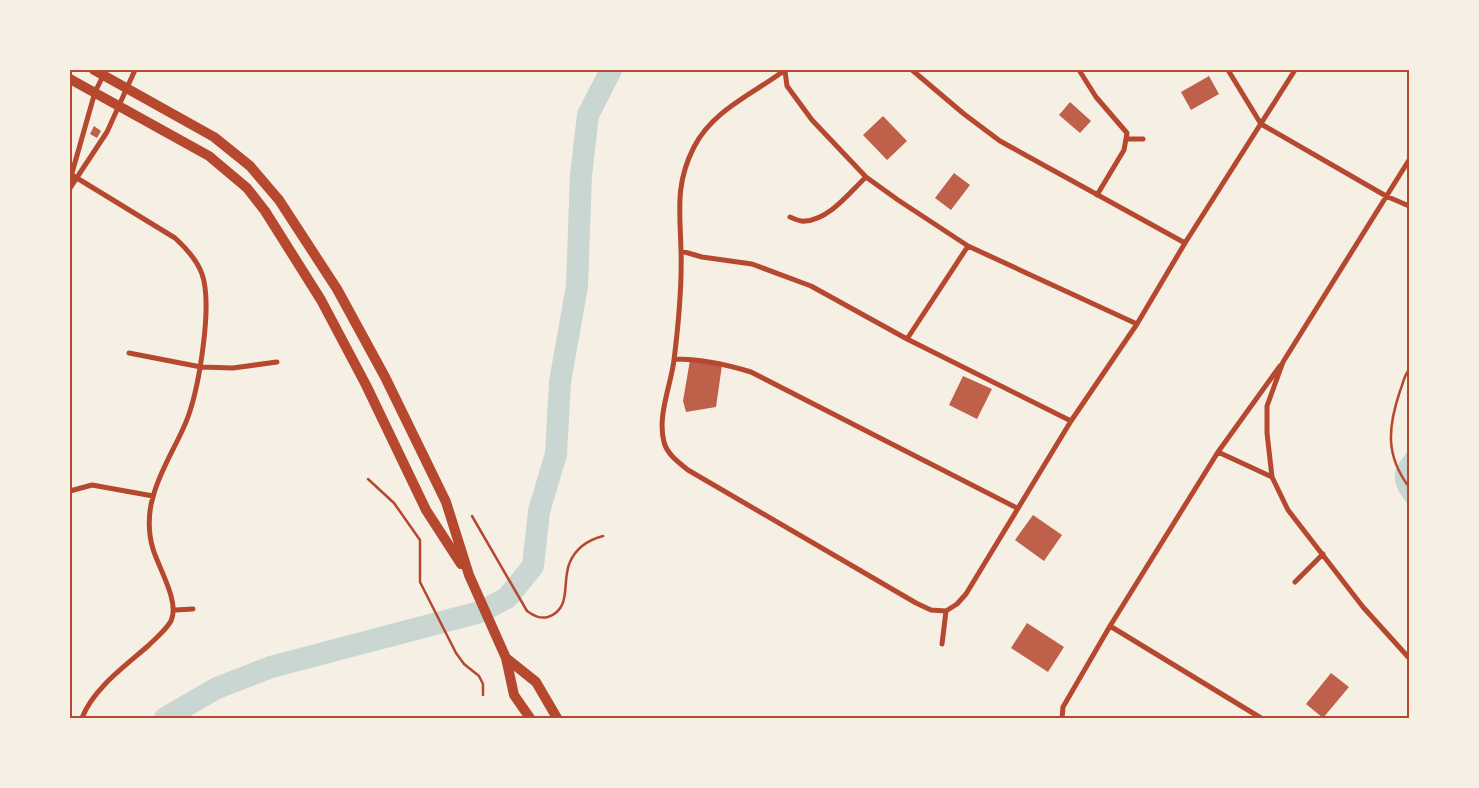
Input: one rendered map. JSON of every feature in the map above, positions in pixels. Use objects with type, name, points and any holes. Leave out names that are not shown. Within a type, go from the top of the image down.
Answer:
[{"type":"main road","points":[[94,70],[105,73],[214,137],[250,166],[279,200],[337,289],[385,376],[446,502],[469,577]]},
{"type":"main road","points":[[70,78],[210,156],[238,179],[265,211],[321,300],[366,385],[426,510],[469,577],[494,627],[506,658],[514,695],[530,718]]},
{"type":"main road","points":[[506,658],[536,682],[557,718]]},
{"type":"street","points":[[73,178],[107,132],[135,70]]},
{"type":"street","points":[[1137,324],[968,246],[932,224],[866,177],[835,146],[795,100],[788,86],[785,70],[720,115],[706,128],[695,145],[681,181],[678,203],[681,252],[674,359],[662,425],[664,442],[677,462],[688,470],[916,603],[931,610],[946,611],[957,604],[966,594],[1071,421],[1137,324],[1185,243],[1295,70]]},
{"type":"street","points":[[912,70],[964,114],[1000,141],[1185,243]]},
{"type":"street","points":[[1079,70],[1096,98],[1126,133],[1127,139],[1114,169],[1097,195]]},
{"type":"street","points":[[1228,70],[1261,124],[1386,196],[1409,206]]},
{"type":"street","points":[[70,188],[95,92],[105,73]]},
{"type":"street","points":[[1127,139],[1143,139]]},
{"type":"street","points":[[1062,718],[1063,707],[1110,626],[1218,452],[1283,362],[1409,160]]},
{"type":"street","points":[[790,217],[804,222],[816,219],[832,209],[866,177]]},
{"type":"street","points":[[73,178],[175,238],[194,260],[202,276],[205,299],[201,367],[188,417],[153,496],[149,522],[152,547],[174,610],[170,621],[161,634],[98,693],[82,718]]},
{"type":"street","points":[[907,339],[968,246]]},
{"type":"street","points":[[681,252],[752,264],[780,273],[844,303],[907,339],[1071,421]]},
{"type":"street","points":[[129,353],[201,367],[233,368],[277,362]]},
{"type":"street","points":[[674,359],[695,359],[724,363],[751,372],[1017,508]]},
{"type":"street","points":[[1283,362],[1267,406],[1267,432],[1272,477],[1288,510],[1363,607],[1409,658]]},
{"type":"street","points":[[1218,452],[1272,477]]},
{"type":"street","points":[[70,491],[92,485],[153,496]]},
{"type":"street","points":[[1296,582],[1323,554]]},
{"type":"street","points":[[174,610],[193,609]]},
{"type":"street","points":[[942,644],[946,611]]},
{"type":"street","points":[[1110,626],[1261,718]]},
{"type":"path","points":[[1409,370],[1391,419],[1393,457],[1400,475],[1409,487]]},
{"type":"path","points":[[368,480],[394,503],[420,540],[420,582],[456,653],[464,664],[479,676],[483,684],[483,695]]},
{"type":"path","points":[[472,516],[527,611],[534,616],[543,618],[558,612],[564,603],[567,570],[574,556],[586,543],[603,536]]},
{"type":"shaded area","points":[[1409,451],[1409,505],[1396,484],[1395,471]]},
{"type":"building","points":[[1209,76],[1219,94],[1191,110],[1181,92]]},
{"type":"building","points":[[1070,102],[1091,121],[1080,133],[1059,115]]},
{"type":"building","points":[[883,116],[907,141],[887,160],[863,135]]},
{"type":"building","points":[[94,126],[101,131],[97,138],[90,134]]},
{"type":"building","points":[[954,173],[970,185],[951,210],[935,198]]},
{"type":"building","points":[[690,360],[722,365],[716,407],[686,412],[683,401]]},
{"type":"building","points":[[963,376],[992,389],[977,419],[949,405]]},
{"type":"building","points":[[1033,515],[1062,535],[1044,561],[1015,540]]},
{"type":"building","points":[[1027,623],[1064,647],[1048,672],[1011,648]]},
{"type":"building","points":[[1331,673],[1349,687],[1323,718],[1306,704]]},
{"type":"waterway","points":[[165,718],[217,688],[271,667],[480,612],[507,598],[533,566],[539,511],[556,454],[560,382],[577,286],[581,175],[588,115],[611,70]]}]
